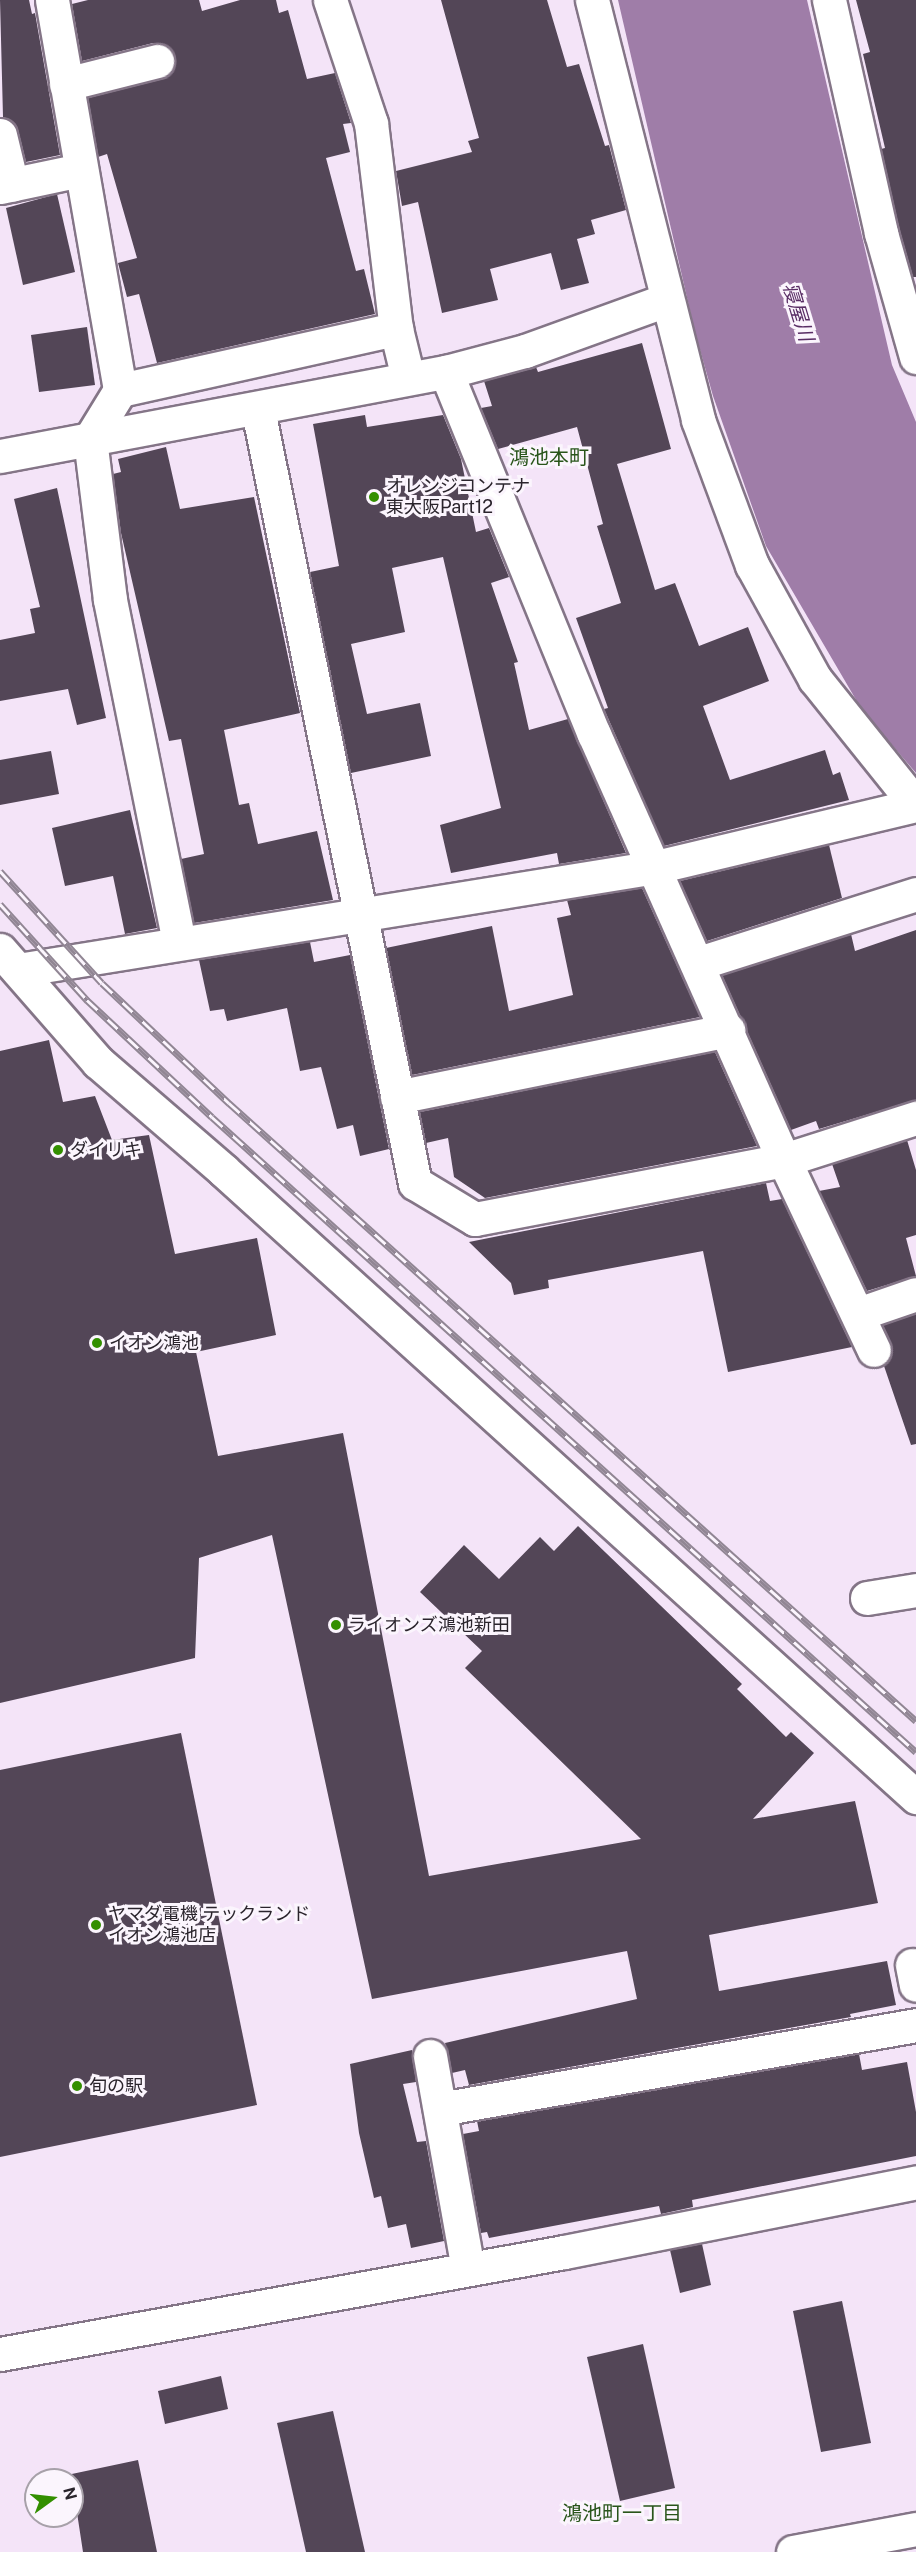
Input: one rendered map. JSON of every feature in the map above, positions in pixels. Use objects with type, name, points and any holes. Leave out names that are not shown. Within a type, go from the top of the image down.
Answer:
[{"type":"street","points":[[52,0],[120,390],[90,438],[110,600],[179,942]]},
{"type":"street","points":[[330,0],[371,123],[396,328],[408,378]]},
{"type":"street","points":[[9,960],[179,942],[359,917],[657,867],[916,805],[816,679],[752,565],[698,420],[592,0]]},
{"type":"street","points":[[828,0],[892,277],[916,357]]},
{"type":"street","points":[[66,84],[157,61]]},
{"type":"street","points":[[0,135],[6,186],[81,170]]},
{"type":"street","points":[[0,456],[90,438],[258,410],[446,372],[525,351],[666,300]]},
{"type":"street","points":[[120,390],[396,328]]},
{"type":"street","points":[[446,372],[594,734],[657,867],[784,1160],[874,1350]]},
{"type":"street","points":[[258,410],[359,917],[415,1183],[475,1218],[784,1160],[916,1118]]},
{"type":"street","points":[[699,963],[916,894]]},
{"type":"street","points":[[9,960],[98,1062],[232,1178],[916,1797]]},
{"type":"street","points":[[397,1097],[728,1030]]},
{"type":"street","points":[[858,1314],[916,1294]]},
{"type":"street","points":[[867,1598],[916,1590]]},
{"type":"street","points":[[440,2109],[916,2025]]},
{"type":"street","points":[[430,2056],[468,2269]]},
{"type":"street","points":[[0,2354],[468,2269],[916,2182]]},
{"type":"street","points":[[793,2552],[916,2529]]},
{"type":"water","name":"寝屋川","points":[[618,0],[807,0],[892,365],[916,422],[916,773],[862,710],[766,546],[713,396],[695,332]]},
{"type":"building","points":[[0,0],[29,0],[32,14],[35,13],[60,155],[26,162],[18,130],[13,122],[3,117]]},
{"type":"building","points":[[88,0],[199,0],[202,11],[240,0],[276,0],[279,13],[288,10],[307,79],[335,73],[351,123],[343,124],[350,152],[326,158],[356,271],[364,269],[375,314],[157,363],[139,294],[127,297],[118,263],[137,258],[107,154],[98,157],[88,98],[162,79],[175,67],[175,57],[170,48],[153,43],[82,61],[72,4]]},
{"type":"building","points":[[441,0],[547,0],[567,67],[579,64],[605,146],[609,145],[626,210],[591,220],[595,234],[577,239],[589,283],[561,290],[551,253],[490,269],[498,300],[442,313],[418,202],[402,206],[396,171],[472,152],[468,141],[479,138]]},
{"type":"building","points":[[856,0],[916,0],[916,277],[913,277],[899,228],[881,149],[885,148],[863,54],[870,52]]},
{"type":"building","points":[[57,194],[75,272],[23,285],[6,208]]},
{"type":"building","points":[[87,327],[95,385],[39,392],[31,335]]},
{"type":"building","points":[[642,343],[671,449],[617,464],[655,590],[675,583],[699,646],[748,627],[769,681],[703,706],[730,780],[825,750],[833,775],[840,772],[849,800],[664,846],[604,709],[608,708],[576,618],[621,603],[597,526],[603,524],[577,427],[498,449],[481,408],[492,406],[484,381],[536,367],[538,372]]},
{"type":"building","points":[[365,415],[367,427],[443,415],[461,459],[476,532],[489,528],[509,577],[491,583],[518,662],[514,663],[529,730],[568,719],[626,853],[559,864],[557,853],[451,873],[440,825],[501,808],[443,557],[392,568],[405,632],[351,644],[367,714],[420,703],[431,756],[351,773],[310,572],[339,566],[313,424]]},
{"type":"building","points":[[166,447],[180,509],[254,497],[300,713],[224,730],[239,805],[249,803],[258,844],[317,831],[333,900],[194,923],[181,859],[204,854],[181,739],[169,741],[121,533],[113,474],[121,472],[118,459]]},
{"type":"building","points":[[57,488],[106,718],[77,725],[68,689],[0,701],[0,640],[35,633],[30,609],[40,607],[14,499]]},
{"type":"building","points":[[51,751],[59,794],[0,805],[0,760]]},
{"type":"building","points":[[130,810],[157,928],[125,934],[113,876],[65,886],[52,828]]},
{"type":"building","points":[[829,845],[842,898],[707,941],[680,881]]},
{"type":"building","points":[[642,888],[700,1017],[412,1075],[386,948],[492,926],[509,1011],[573,995],[557,918],[571,915],[567,900]]},
{"type":"building","points":[[916,930],[916,1100],[819,1129],[816,1121],[791,1130],[722,975],[851,934],[855,951]]},
{"type":"building","points":[[310,942],[314,962],[350,955],[389,1149],[360,1156],[353,1125],[337,1129],[321,1067],[300,1071],[287,1008],[227,1021],[224,1009],[210,1011],[199,960]]},
{"type":"building","points":[[49,1040],[63,1102],[95,1096],[112,1140],[149,1135],[175,1254],[257,1238],[276,1335],[196,1352],[218,1456],[343,1433],[429,1876],[641,1839],[465,1668],[482,1651],[420,1592],[464,1545],[499,1579],[540,1537],[554,1551],[578,1526],[742,1684],[737,1689],[786,1737],[791,1732],[814,1753],[753,1819],[855,1801],[878,1903],[709,1935],[719,1991],[887,1961],[896,2005],[850,2014],[851,2017],[469,2085],[465,2070],[452,2073],[445,2043],[637,1999],[627,1951],[372,1999],[272,1535],[199,1558],[195,1658],[0,1703],[0,1051]]},
{"type":"building","points":[[715,1052],[757,1146],[485,1198],[454,1177],[448,1138],[426,1143],[420,1112]]},
{"type":"building","points":[[907,1140],[916,1170],[916,1235],[906,1238],[916,1276],[867,1291],[819,1191],[840,1187],[832,1164]]},
{"type":"building","points":[[766,1183],[770,1201],[782,1199],[852,1347],[728,1372],[703,1251],[548,1280],[549,1288],[514,1295],[511,1283],[469,1242]]},
{"type":"building","points":[[916,1314],[916,1444],[911,1445],[884,1366],[893,1351],[883,1325]]},
{"type":"building","points":[[181,1733],[257,2105],[0,2157],[0,1770]]},
{"type":"building","points":[[412,2050],[416,2082],[403,2084],[417,2142],[426,2141],[444,2241],[411,2248],[406,2224],[388,2228],[381,2196],[374,2198],[359,2133],[350,2064]]},
{"type":"building","points":[[859,2054],[862,2070],[907,2062],[916,2112],[916,2156],[692,2200],[693,2207],[661,2214],[659,2206],[489,2238],[487,2232],[481,2233],[463,2134],[479,2131],[477,2121]]},
{"type":"building","points":[[702,2244],[711,2285],[680,2293],[670,2250]]},
{"type":"building","points":[[842,2301],[871,2443],[821,2452],[793,2311]]},
{"type":"building","points":[[643,2344],[675,2488],[620,2501],[587,2357]]},
{"type":"building","points":[[221,2376],[228,2409],[165,2424],[158,2391]]},
{"type":"building","points":[[333,2411],[365,2552],[306,2552],[277,2423]]},
{"type":"building","points":[[138,2460],[157,2552],[83,2552],[79,2528],[84,2528],[84,2471]]},
{"type":"railway","points":[[0,871],[102,983],[229,1103],[916,1721]]},
{"type":"railway","points":[[0,904],[87,1000],[212,1117],[916,1752]]},
{"type":"place","name":"オレンジコンテナ 東大阪Part12","points":[[374,497]]},
{"type":"place","name":"ダイリキ","points":[[58,1150]]},
{"type":"place","name":"イオン鴻池","points":[[97,1343]]},
{"type":"place","name":"ライオンズ鴻池新田","points":[[336,1625]]},
{"type":"place","name":"ヤマダ電機 テックランド イオン鴻池店","points":[[96,1925]]},
{"type":"place","name":"旬の駅","points":[[77,2086]]},
{"type":"district","name":"鴻池本町","points":[[549,457]]},
{"type":"district","name":"鴻池町一丁目","points":[[622,2513]]}]
